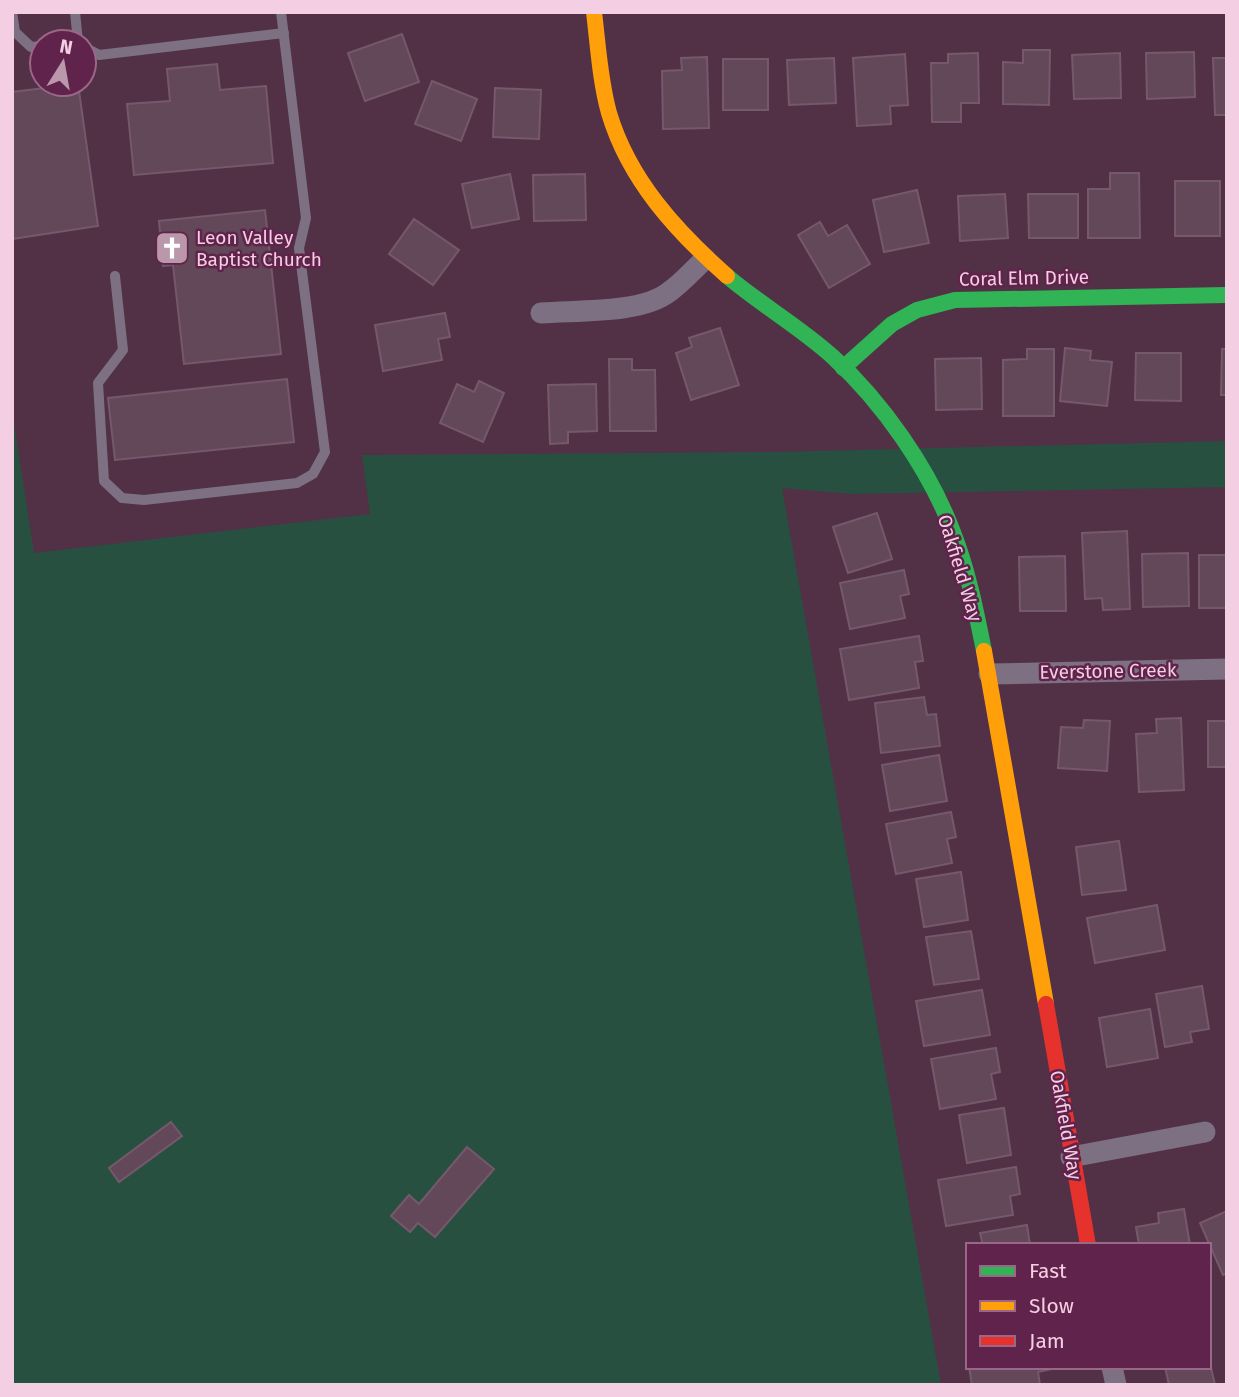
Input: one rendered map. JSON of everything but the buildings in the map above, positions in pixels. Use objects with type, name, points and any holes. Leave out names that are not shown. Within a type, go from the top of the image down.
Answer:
[{"type":"street","name":"Oakfield Way","points":[[594,12],[610,114],[626,150],[660,207],[705,259],[823,347],[843,368],[897,435],[944,511],[968,582],[989,674],[1088,1243]]},
{"type":"street","points":[[541,313],[634,306],[653,301],[668,293],[705,259]]},
{"type":"street","name":"Coral Elm Drive","points":[[843,368],[892,324],[917,310],[955,300],[1227,295]]},
{"type":"street","name":"Everstone Creek","points":[[989,674],[1227,669]]},
{"type":"street","points":[[1071,1157],[1205,1132]]},
{"type":"lane","points":[[12,12],[15,32],[28,44]]},
{"type":"lane","points":[[115,276],[123,349],[97,383],[104,481],[122,498],[144,500],[297,483],[313,474],[325,452],[299,248],[306,218],[281,12]]},
{"type":"lane","points":[[98,54],[284,33]]},
{"type":"green space","points":[[12,411],[34,553],[370,514],[362,455],[776,452],[1227,441],[1227,487],[852,494],[782,488],[941,1385],[12,1385]],"holes":[[[171,1122],[181,1136],[119,1182],[109,1168]],[[467,1147],[493,1170],[436,1237],[418,1223],[410,1232],[391,1216],[409,1196],[419,1204]]]},
{"type":"traffic: fast","points":[[727,276],[833,357],[852,375],[903,438],[931,485],[953,532],[975,606],[984,651]]},
{"type":"traffic: fast","points":[[843,368],[892,324],[917,310],[955,300],[1227,295]]},
{"type":"traffic: slow","points":[[594,12],[606,101],[629,160],[656,203],[690,241],[727,276]]},
{"type":"traffic: slow","points":[[984,651],[1046,1004]]},
{"type":"traffic: jam","points":[[1046,1004],[1088,1243]]},
{"type":"place","name":"Leon Valley Baptist Church","points":[[172,248]]}]
